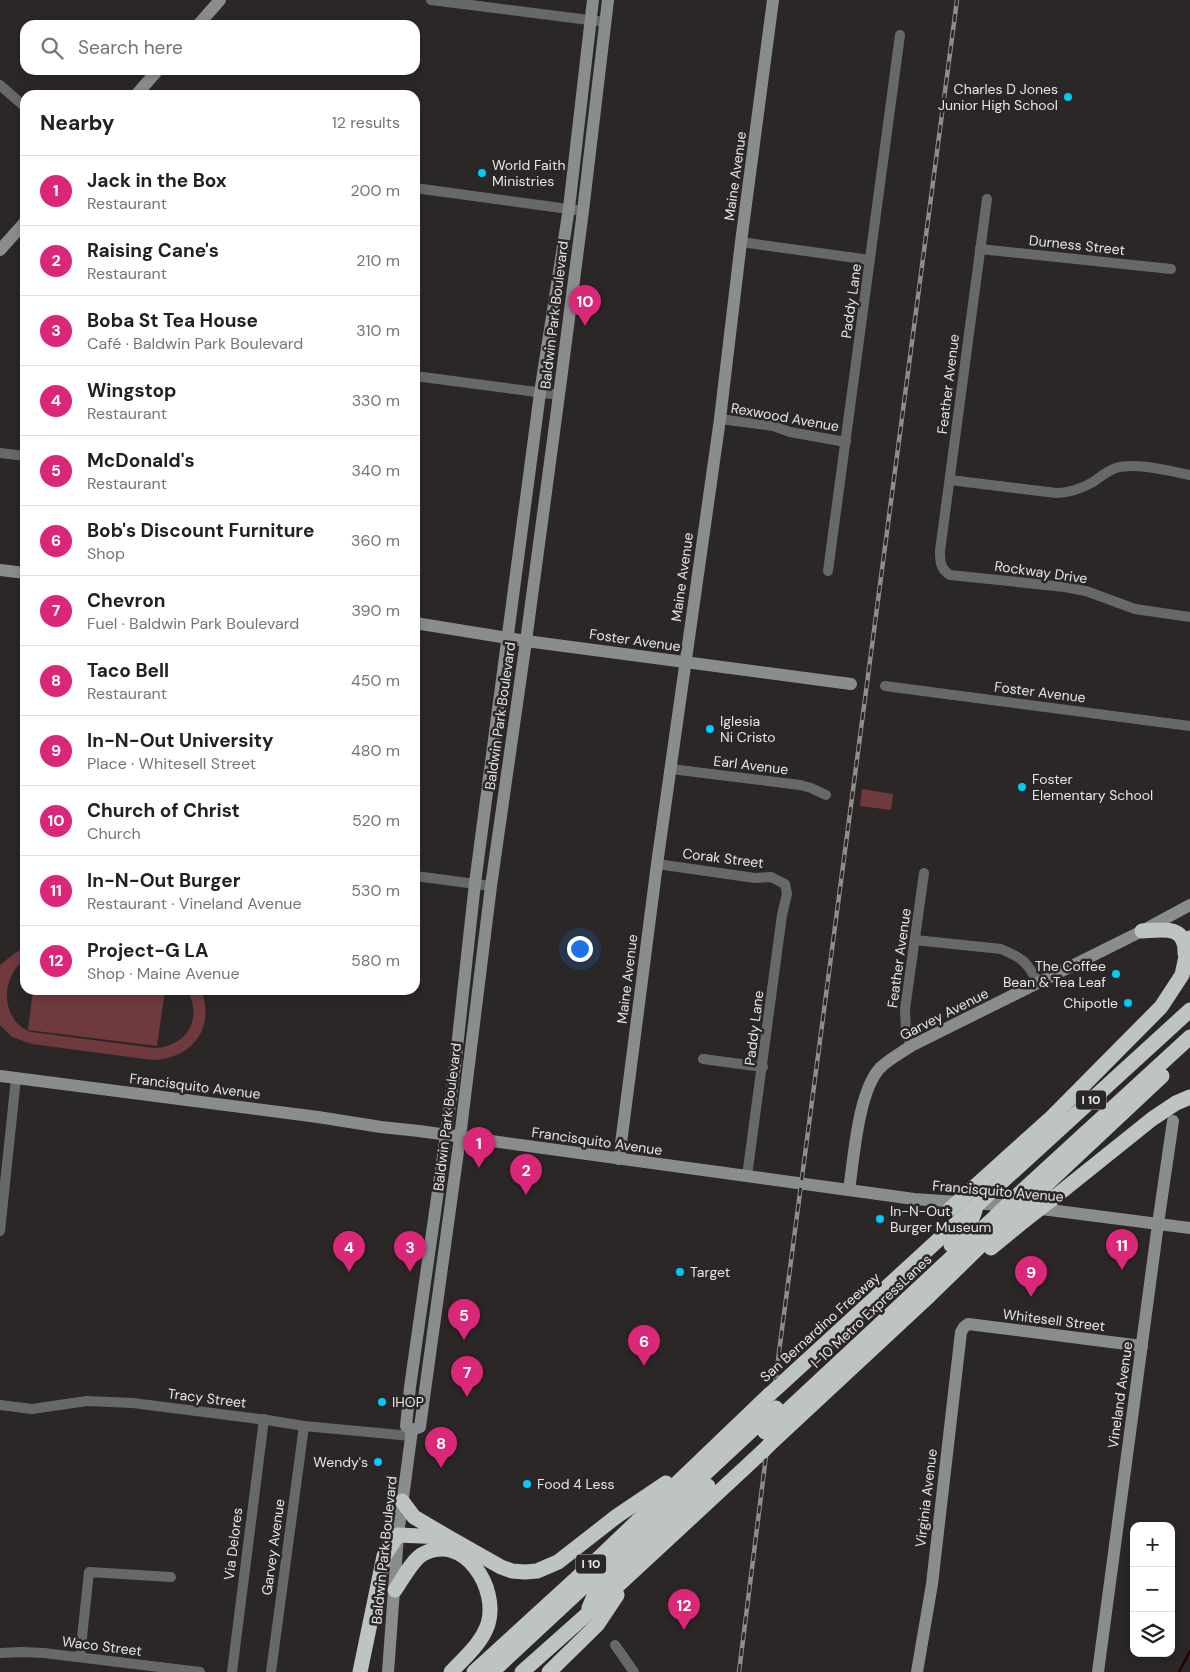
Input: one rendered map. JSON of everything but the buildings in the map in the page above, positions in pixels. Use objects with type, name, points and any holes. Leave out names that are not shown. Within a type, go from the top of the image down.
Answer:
[{"type":"highway","points":[[1142,931],[1167,929],[1176,932],[1184,944],[1185,962]]},
{"type":"highway","points":[[941,1238],[950,1209],[1052,1117],[1161,1007],[1182,974],[1190,938]]},
{"type":"highway","name":"San Bernardino Freeway","points":[[522,1672],[633,1571],[771,1419],[941,1238],[1190,1010]]},
{"type":"highway","points":[[1027,1195],[1190,1037]]},
{"type":"highway","name":"San Bernardino Freeway","points":[[474,1672],[706,1455],[771,1419],[929,1296],[1002,1217],[1190,1050]]},
{"type":"highway","points":[[929,1296],[1138,1130],[1190,1097]]},
{"type":"highway","name":"I-10 Metro ExpressLanes","points":[[585,1616],[597,1590],[965,1231],[973,1210]]},
{"type":"highway","name":"I-10 Metro ExpressLanes","points":[[492,1672],[771,1419],[1002,1217]]},
{"type":"highway","points":[[402,1501],[414,1517],[490,1561],[512,1571],[537,1571],[568,1555],[618,1516],[706,1455]]},
{"type":"highway","points":[[360,1672],[384,1556],[398,1535],[448,1537]]},
{"type":"highway","points":[[395,1590],[418,1558],[432,1551],[445,1550],[454,1552],[476,1567],[483,1577],[488,1588],[490,1600],[488,1623],[484,1634],[451,1672]]},
{"type":"highway","points":[[549,1672],[597,1625],[633,1571]]},
{"type":"street","points":[[202,20],[220,0]]},
{"type":"street","points":[[431,0],[605,22]]},
{"type":"street","name":"Baldwin Park Boulevard","points":[[388,1672],[398,1535],[412,1433],[406,1426],[455,1066],[475,883],[540,392],[569,208],[593,0]]},
{"type":"street","name":"Baldwin Park Boulevard","points":[[412,1433],[420,1428],[460,1137],[491,886],[526,641],[583,211],[608,0]]},
{"type":"street","name":"Maine Avenue","points":[[619,1159],[670,769],[720,419],[773,0]]},
{"type":"street","name":"Paddy Lane","points":[[828,570],[900,35]]},
{"type":"street","points":[[140,90],[154,75]]},
{"type":"street","points":[[0,85],[20,102]]},
{"type":"street","points":[[420,189],[583,211]]},
{"type":"street","name":"Feather Avenue","points":[[944,572],[941,566],[940,550],[987,198]]},
{"type":"street","points":[[0,250],[20,228]]},
{"type":"street","points":[[741,242],[870,260]]},
{"type":"street","name":"Durness Street","points":[[980,249],[1171,269]]},
{"type":"street","points":[[420,377],[559,395]]},
{"type":"street","name":"Rexwood Avenue","points":[[720,419],[773,426],[790,432],[846,442]]},
{"type":"street","points":[[0,453],[20,455]]},
{"type":"street","points":[[950,480],[1067,493],[1079,489],[1116,468],[1125,467],[1190,474]]},
{"type":"street","points":[[0,570],[20,572]]},
{"type":"street","name":"Rockway Drive","points":[[944,572],[950,575],[1065,587],[1086,591],[1135,609],[1190,617]]},
{"type":"street","name":"Foster Avenue","points":[[420,624],[526,641],[850,684]]},
{"type":"street","name":"Foster Avenue","points":[[885,686],[1190,726]]},
{"type":"street","name":"Earl Avenue","points":[[670,769],[800,785],[826,795]]},
{"type":"street","name":"Corak Street","points":[[658,864],[754,878],[771,877],[785,884]]},
{"type":"street","name":"Feather Avenue","points":[[912,1046],[906,1032],[905,1009],[924,873]]},
{"type":"street","points":[[420,877],[491,886]]},
{"type":"street","name":"Paddy Lane","points":[[747,1176],[782,915],[787,894],[785,884]]},
{"type":"street","name":"Garvey Avenue","points":[[849,1190],[861,1113],[868,1088],[879,1069],[887,1062],[912,1046],[1190,905]]},
{"type":"street","points":[[915,940],[1001,949],[1014,954],[1028,965],[1038,983]]},
{"type":"street","points":[[703,1059],[763,1067]]},
{"type":"street","name":"Francisquito Avenue","points":[[0,1076],[318,1116],[381,1127],[849,1190],[914,1198],[1003,1204],[1190,1228]]},
{"type":"street","points":[[0,1230],[16,1078]]},
{"type":"street","name":"Vineland Avenue","points":[[1098,1672],[1173,1121]]},
{"type":"street","points":[[430,1247],[434,1256],[437,1298]]},
{"type":"street","name":"Whitesell Street","points":[[964,1327],[968,1324],[1142,1346]]},
{"type":"street","name":"Virginia Avenue","points":[[917,1672],[932,1584],[961,1332],[964,1327]]},
{"type":"street","name":"Tracy Street","points":[[0,1406],[32,1408],[92,1401],[133,1403],[264,1419],[304,1426],[412,1433]]},
{"type":"street","name":"Via Delores","points":[[232,1672],[264,1419]]},
{"type":"street","name":"Garvey Avenue","points":[[271,1672],[304,1426]]},
{"type":"street","points":[[80,1656],[89,1572],[171,1577]]},
{"type":"street","points":[[615,1645],[634,1672]]},
{"type":"street","name":"Waco Street","points":[[0,1654],[22,1652],[80,1656],[200,1672]]},
{"type":"shaded area","points":[[862,789],[893,794],[891,810],[860,806]]},
{"type":"shaded area","points":[[20,950],[20,964],[11,976],[8,987],[9,1009],[13,1018],[31,1032],[154,1048],[165,1046],[175,1043],[189,1030],[194,1011],[189,995],[202,995],[205,1004],[203,1029],[197,1039],[179,1054],[152,1060],[32,1044],[12,1037],[0,1025],[0,965]]},
{"type":"shaded area","points":[[32,995],[164,995],[157,1046],[28,1030]]},
{"type":"waterway","points":[[1179,1672],[1190,1651]]},
{"type":"railway","points":[[739,1672],[779,1352],[957,0]]},
{"type":"place","name":"Charles D Jones Junior High School","points":[[1068,97]]},
{"type":"place","name":"World Faith Ministries","points":[[482,173]]},
{"type":"place","name":"Church of Christ","points":[[585,326]]},
{"type":"place","name":"Iglesia Ni Cristo","points":[[710,729]]},
{"type":"place","name":"Foster Elementary School","points":[[1022,787]]},
{"type":"place","name":"The Coffee Bean & Tea Leaf","points":[[1116,974]]},
{"type":"place","name":"Chipotle","points":[[1128,1003]]},
{"type":"place","name":"Jack in the Box","points":[[479,1168]]},
{"type":"place","name":"Raising Cane's","points":[[526,1195]]},
{"type":"place","name":"In-N-Out Burger Museum","points":[[880,1219]]},
{"type":"place","name":"In-N-Out Burger","points":[[1122,1270]]},
{"type":"place","name":"Wingstop","points":[[349,1272]]},
{"type":"place","name":"Boba St Tea House","points":[[410,1272]]},
{"type":"place","name":"Target","points":[[680,1272]]},
{"type":"place","name":"In-N-Out University","points":[[1031,1297]]},
{"type":"place","name":"McDonald's","points":[[464,1340]]},
{"type":"place","name":"Bob's Discount Furniture","points":[[644,1366]]},
{"type":"place","name":"Chevron","points":[[467,1397]]},
{"type":"place","name":"IHOP","points":[[382,1402]]},
{"type":"place","name":"Wendy's","points":[[378,1462]]},
{"type":"place","name":"Taco Bell","points":[[441,1468]]},
{"type":"place","name":"Food 4 Less","points":[[527,1484]]},
{"type":"place","name":"Project-G LA","points":[[684,1630]]}]
